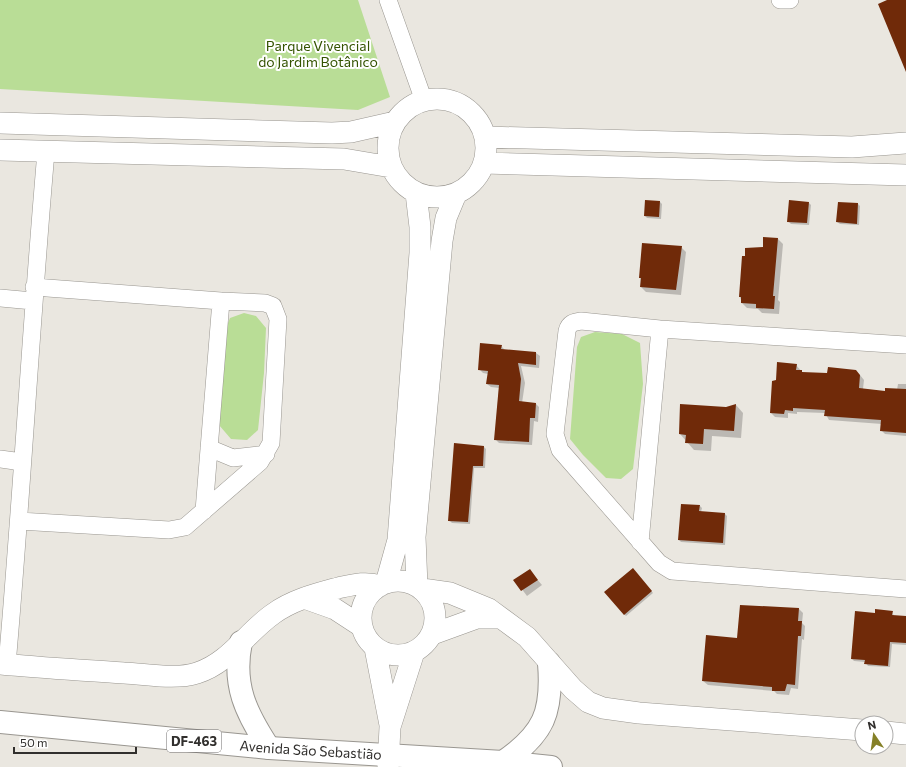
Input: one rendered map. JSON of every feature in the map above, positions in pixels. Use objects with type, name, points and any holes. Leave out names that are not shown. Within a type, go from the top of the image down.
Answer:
[{"type":"main road","points":[[241,642],[238,678],[243,703],[250,721],[269,748]]},
{"type":"main road","points":[[503,762],[529,742],[544,721],[550,697],[549,663]]},
{"type":"main road","name":"Avenida São Sebastião","points":[[0,722],[388,761],[503,762],[551,767]]},
{"type":"street","points":[[388,0],[424,100]]},
{"type":"street","points":[[780,0],[790,0]]},
{"type":"street","points":[[440,99],[456,102],[469,111],[480,123],[486,137],[487,150],[484,163],[478,176],[469,186],[456,194],[443,197],[429,197],[416,193],[401,182],[391,167],[388,152],[389,136],[395,122],[408,109],[424,100],[440,99]]},
{"type":"street","points":[[0,123],[332,133],[351,132],[395,122]]},
{"type":"street","points":[[486,137],[852,147],[906,143]]},
{"type":"street","points":[[0,150],[344,159],[391,167]]},
{"type":"street","points":[[46,152],[22,462],[20,521],[3,665],[181,676],[196,673],[210,668],[272,614],[304,598],[357,584],[383,584],[397,582],[438,590],[489,609],[527,637],[549,663],[588,702],[603,708],[639,714],[854,729]]},
{"type":"street","points":[[484,163],[906,175]]},
{"type":"street","points":[[416,193],[420,227],[420,253],[398,540],[383,584],[373,591],[364,606],[361,616],[361,626],[368,640],[375,648],[393,655],[414,652],[427,642],[432,634],[436,622],[435,610],[430,598],[419,587],[415,537],[442,241],[446,218],[456,194]]},
{"type":"street","points":[[0,298],[34,294],[265,303],[273,306],[277,312],[278,319],[271,443],[260,462],[185,527],[174,530],[20,521]]},
{"type":"street","points":[[204,511],[221,301]]},
{"type":"street","points":[[906,345],[660,329],[581,321],[574,322],[568,326],[555,434],[560,450],[640,542],[666,568],[680,572],[906,590]]},
{"type":"street","points":[[640,542],[660,329]]},
{"type":"street","points":[[209,448],[233,458],[266,454]]},
{"type":"street","points":[[0,460],[22,462]]},
{"type":"street","points":[[304,598],[335,609],[361,626]]},
{"type":"street","points":[[432,634],[477,618],[500,618]]},
{"type":"street","points":[[375,648],[390,727],[388,761]]},
{"type":"street","points":[[390,727],[414,652]]},
{"type":"street","points":[[894,733],[906,734]]},
{"type":"green space","name":"Parque Vivencial do Jardim Botânico","points":[[0,0],[358,0],[390,97],[358,110],[0,89]]},
{"type":"green space","points":[[244,313],[256,316],[266,328],[264,373],[258,430],[247,440],[231,439],[219,425],[226,328],[230,318]]},
{"type":"green space","points":[[595,332],[622,334],[640,343],[643,384],[633,469],[621,479],[606,478],[583,455],[570,439],[577,347],[581,337]]},
{"type":"building","points":[[887,0],[906,0],[906,72],[878,4]]},
{"type":"building","points":[[645,200],[660,201],[659,217],[644,216]]},
{"type":"building","points":[[789,200],[809,202],[807,223],[787,222]]},
{"type":"building","points":[[838,202],[858,203],[857,224],[836,222]]},
{"type":"building","points":[[763,237],[778,238],[773,296],[775,296],[774,309],[756,308],[756,304],[741,303],[741,297],[739,297],[742,256],[745,256],[745,248],[763,247]]},
{"type":"building","points":[[642,243],[682,246],[676,290],[640,287],[641,278],[639,278]]},
{"type":"building","points":[[480,343],[502,345],[501,349],[536,352],[536,365],[518,363],[521,379],[519,401],[536,403],[535,418],[530,418],[529,442],[494,440],[499,385],[486,384],[488,371],[478,370]]},
{"type":"building","points":[[777,362],[797,364],[796,370],[802,370],[802,372],[827,373],[828,367],[856,370],[860,375],[859,388],[885,391],[885,388],[906,389],[906,433],[880,431],[881,420],[824,416],[825,410],[793,408],[793,411],[785,410],[784,414],[770,413],[772,381],[776,380]]},
{"type":"building","points":[[680,404],[726,407],[736,404],[734,431],[704,429],[703,444],[685,443],[686,435],[679,434]]},
{"type":"building","points":[[454,443],[484,446],[483,466],[473,466],[468,522],[448,521]]},
{"type":"building","points":[[681,504],[700,505],[699,511],[725,513],[723,543],[678,540]]},
{"type":"building","points":[[633,568],[652,591],[624,615],[604,592]]},
{"type":"building","points":[[530,569],[538,580],[521,591],[513,580]]},
{"type":"building","points":[[740,605],[799,608],[798,621],[802,621],[801,636],[798,636],[795,685],[787,684],[785,691],[772,691],[772,687],[702,681],[706,635],[737,638]]},
{"type":"building","points":[[875,609],[893,611],[892,615],[906,616],[906,643],[890,642],[888,666],[864,664],[865,660],[851,659],[855,611],[875,613]]}]
